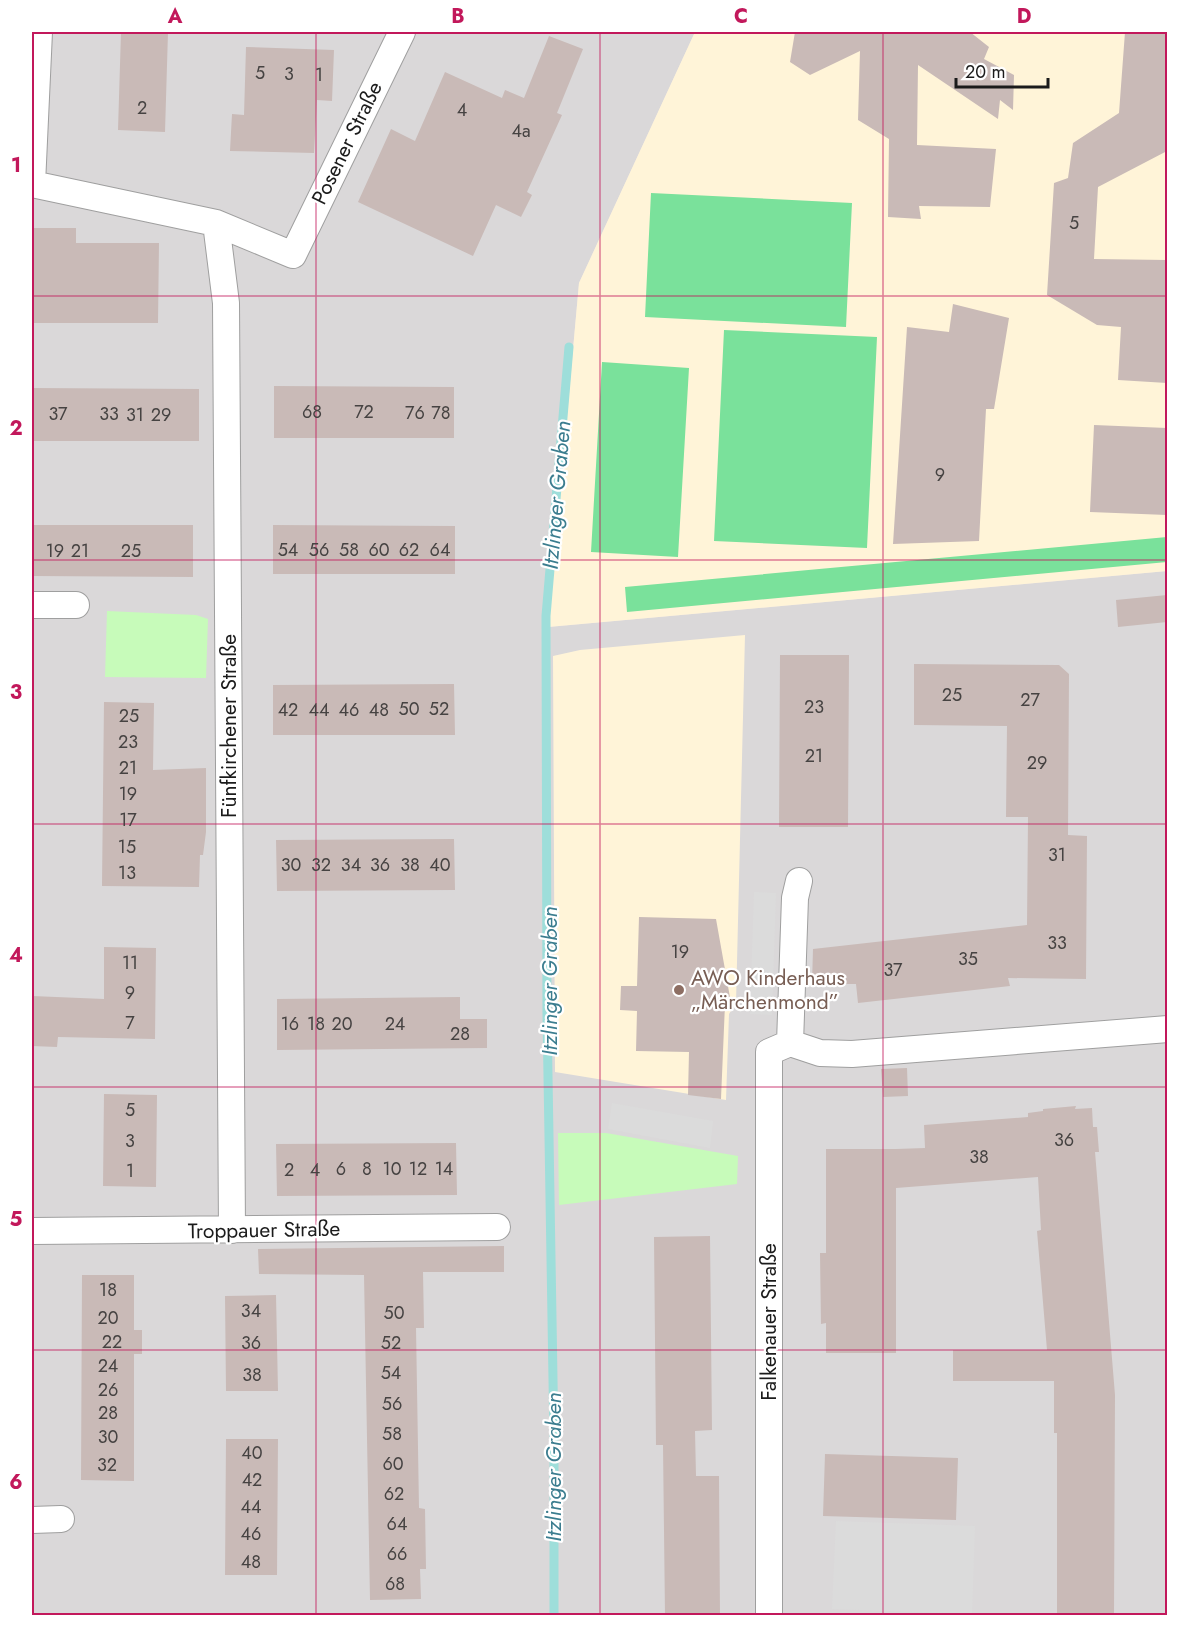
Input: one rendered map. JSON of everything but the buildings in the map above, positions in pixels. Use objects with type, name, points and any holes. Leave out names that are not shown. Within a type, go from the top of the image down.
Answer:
[{"type":"street","points":[[39,32],[32,184],[216,223]]},
{"type":"street","name":"Posener Straße","points":[[216,223],[293,255],[402,32]]},
{"type":"street","name":"Fünfkirchener Straße","points":[[216,223],[226,303],[232,1230]]},
{"type":"street","points":[[32,605],[76,605]]},
{"type":"street","points":[[799,881],[795,898],[790,1043],[820,1053],[852,1054],[1167,1029]]},
{"type":"street","name":"Falkenauer Straße","points":[[769,1616],[770,1052],[790,1043]]},
{"type":"street","name":"Troppauer Straße","points":[[32,1231],[497,1227]]},
{"type":"street","points":[[32,1520],[61,1519]]},
{"type":"shaded area","points":[[32,32],[695,32],[579,283],[548,627],[1167,571],[1167,1615],[32,1616]]},
{"type":"shaded area","points":[[695,32],[1167,32],[1167,571],[548,627],[579,283]]},
{"type":"shaded area","points":[[745,635],[736,1003],[729,1014],[726,1100],[555,1072],[553,656],[580,650]]},
{"type":"shaded area","points":[[754,892],[776,893],[772,1015],[750,1014]]},
{"type":"shaded area","points":[[612,1103],[713,1121],[710,1148],[608,1129]]},
{"type":"shaded area","points":[[836,1521],[975,1526],[972,1614],[832,1609]]},
{"type":"green space","points":[[651,193],[852,203],[846,327],[645,317]]},
{"type":"green space","points":[[724,330],[877,337],[867,548],[714,541]]},
{"type":"green space","points":[[602,362],[689,368],[678,557],[591,552]]},
{"type":"green space","points":[[1167,537],[1167,562],[627,612],[625,587]]},
{"type":"green space","points":[[107,611],[196,615],[208,619],[206,678],[105,677]]},
{"type":"green space","points":[[558,1133],[606,1133],[738,1156],[737,1184],[559,1205]]},
{"type":"waterway","name":"Itzlinger Graben","points":[[554,1616],[554,1440],[547,1015],[546,616],[569,347]]},
{"type":"place","name":"AWO Kinderhaus „Märchenmond”","points":[[679,990]]}]
